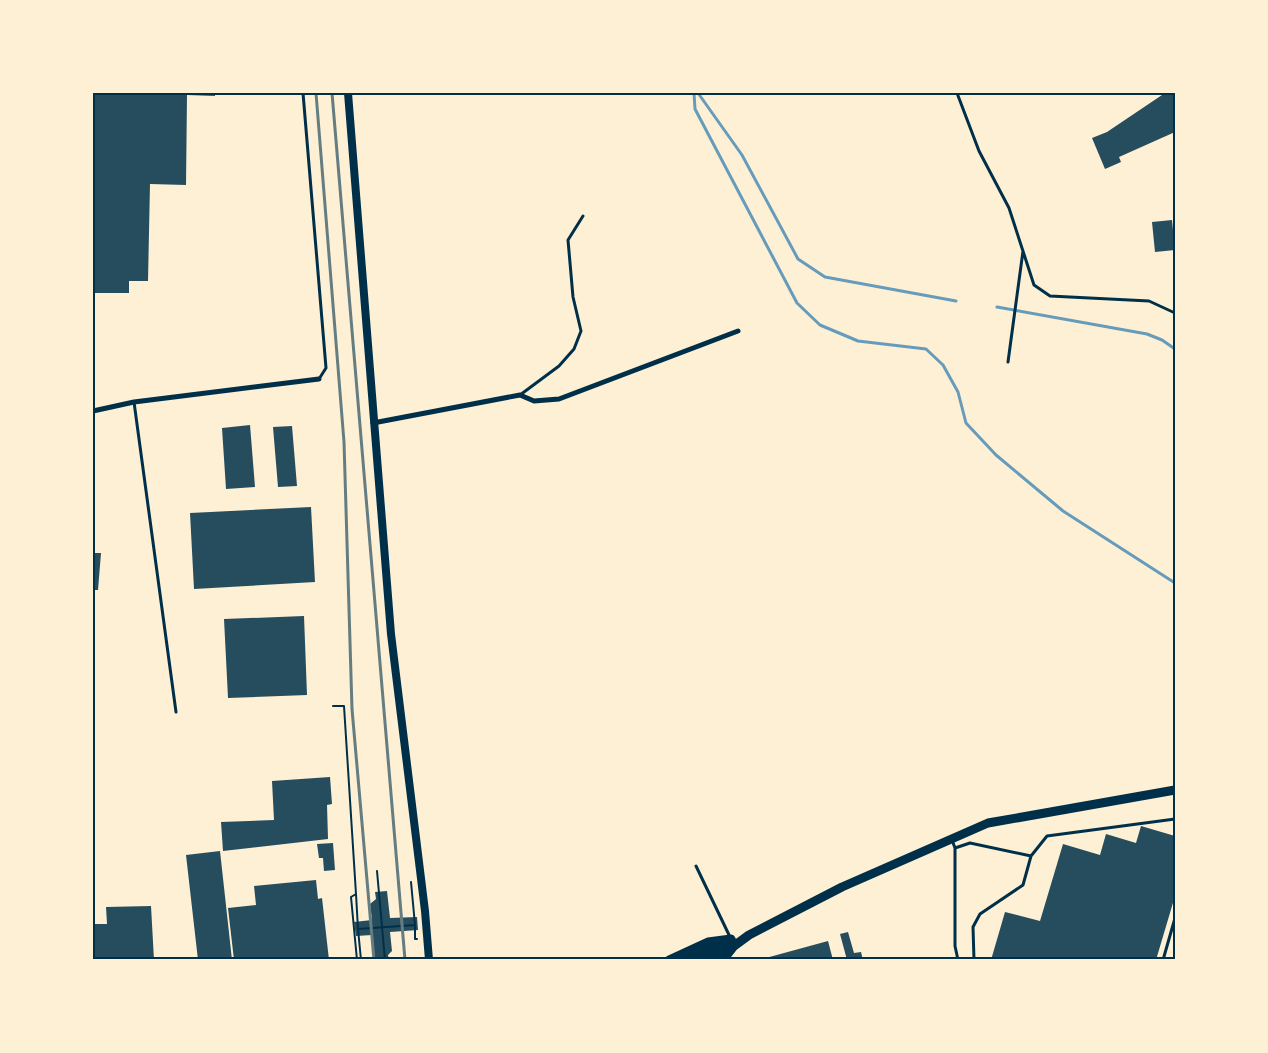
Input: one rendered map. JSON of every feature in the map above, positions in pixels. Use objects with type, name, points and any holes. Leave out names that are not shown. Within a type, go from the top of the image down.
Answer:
[{"type":"main road","points":[[348,93],[391,634],[426,911],[429,960]]},
{"type":"main road","points":[[689,960],[733,942],[842,887],[953,843],[988,823],[1175,790]]},
{"type":"main road","points":[[669,960],[708,942],[733,942]]},
{"type":"main road","points":[[707,960],[733,942]]},
{"type":"main road","points":[[723,960],[733,942]]},
{"type":"street","points":[[374,423],[520,395],[534,401],[559,399],[738,331]]},
{"type":"street","points":[[93,411],[134,402],[319,379]]},
{"type":"lane","points":[[303,93],[326,368],[319,379]]},
{"type":"lane","points":[[957,93],[979,151],[1009,208],[1034,285],[1050,296],[1149,302],[1175,313]]},
{"type":"lane","points":[[520,395],[559,366],[574,349],[581,331],[573,297],[568,240],[583,216]]},
{"type":"lane","points":[[1008,362],[1023,249]]},
{"type":"lane","points":[[134,402],[176,712]]},
{"type":"lane","points":[[974,960],[973,927],[980,914],[1023,885],[1031,856],[1047,836],[1175,819]]},
{"type":"lane","points":[[958,960],[955,946],[953,843],[970,843],[1031,856]]},
{"type":"lane","points":[[696,866],[733,942]]},
{"type":"lane","points":[[1163,960],[1175,918]]},
{"type":"path","points":[[333,706],[344,706],[359,960]]},
{"type":"path","points":[[377,871],[385,960]]},
{"type":"path","points":[[412,891],[415,930]]},
{"type":"path","points":[[356,894],[351,897],[359,960]]},
{"type":"path","points":[[356,929],[415,925]]},
{"type":"building","points":[[93,93],[215,93],[215,96],[187,95],[186,185],[150,184],[148,281],[129,281],[129,293],[95,293],[95,286],[93,286]]},
{"type":"building","points":[[1165,93],[1174,93],[1175,132],[1119,157],[1121,162],[1105,169],[1092,138],[1107,132]]},
{"type":"building","points":[[1172,220],[1175,250],[1155,252],[1152,222]]},
{"type":"building","points":[[250,425],[255,487],[226,489],[222,428]]},
{"type":"building","points":[[292,426],[297,486],[278,487],[273,427]]},
{"type":"building","points":[[311,507],[315,582],[194,589],[190,513]]},
{"type":"building","points":[[93,553],[101,553],[98,590],[93,590]]},
{"type":"building","points":[[304,616],[307,695],[228,698],[224,619]]},
{"type":"building","points":[[330,777],[332,804],[327,805],[328,839],[223,851],[221,822],[274,820],[272,781]]},
{"type":"building","points":[[1141,826],[1175,836],[1175,896],[1156,960],[991,960],[1005,912],[1040,921],[1063,844],[1100,855],[1106,834],[1136,843]]},
{"type":"building","points":[[333,843],[335,870],[324,871],[323,858],[319,858],[317,844]]},
{"type":"building","points":[[220,851],[232,960],[198,960],[186,855]]},
{"type":"building","points":[[316,880],[318,899],[322,898],[329,960],[234,960],[228,908],[256,905],[254,886]]},
{"type":"building","points":[[387,891],[390,918],[417,917],[418,930],[390,932],[392,951],[388,955],[389,960],[375,960],[372,935],[356,936],[354,922],[372,920],[370,904],[376,899],[375,892]]},
{"type":"building","points":[[151,906],[154,960],[93,960],[93,924],[107,924],[106,907]]},
{"type":"building","points":[[848,932],[854,953],[861,952],[863,960],[847,960],[840,934]]},
{"type":"building","points":[[828,941],[833,960],[762,960],[762,959]]},
{"type":"waterway","points":[[694,93],[695,109],[797,303],[820,325],[858,341],[926,349],[943,365],[958,392],[966,423],[996,455],[1063,511],[1175,583]]},
{"type":"waterway","points":[[698,93],[742,155],[798,259],[825,277],[956,301]]},
{"type":"waterway","points":[[997,307],[1147,334],[1175,349]]},
{"type":"railway","points":[[316,93],[344,442],[352,709],[374,960]]},
{"type":"railway","points":[[332,93],[405,960]]}]
